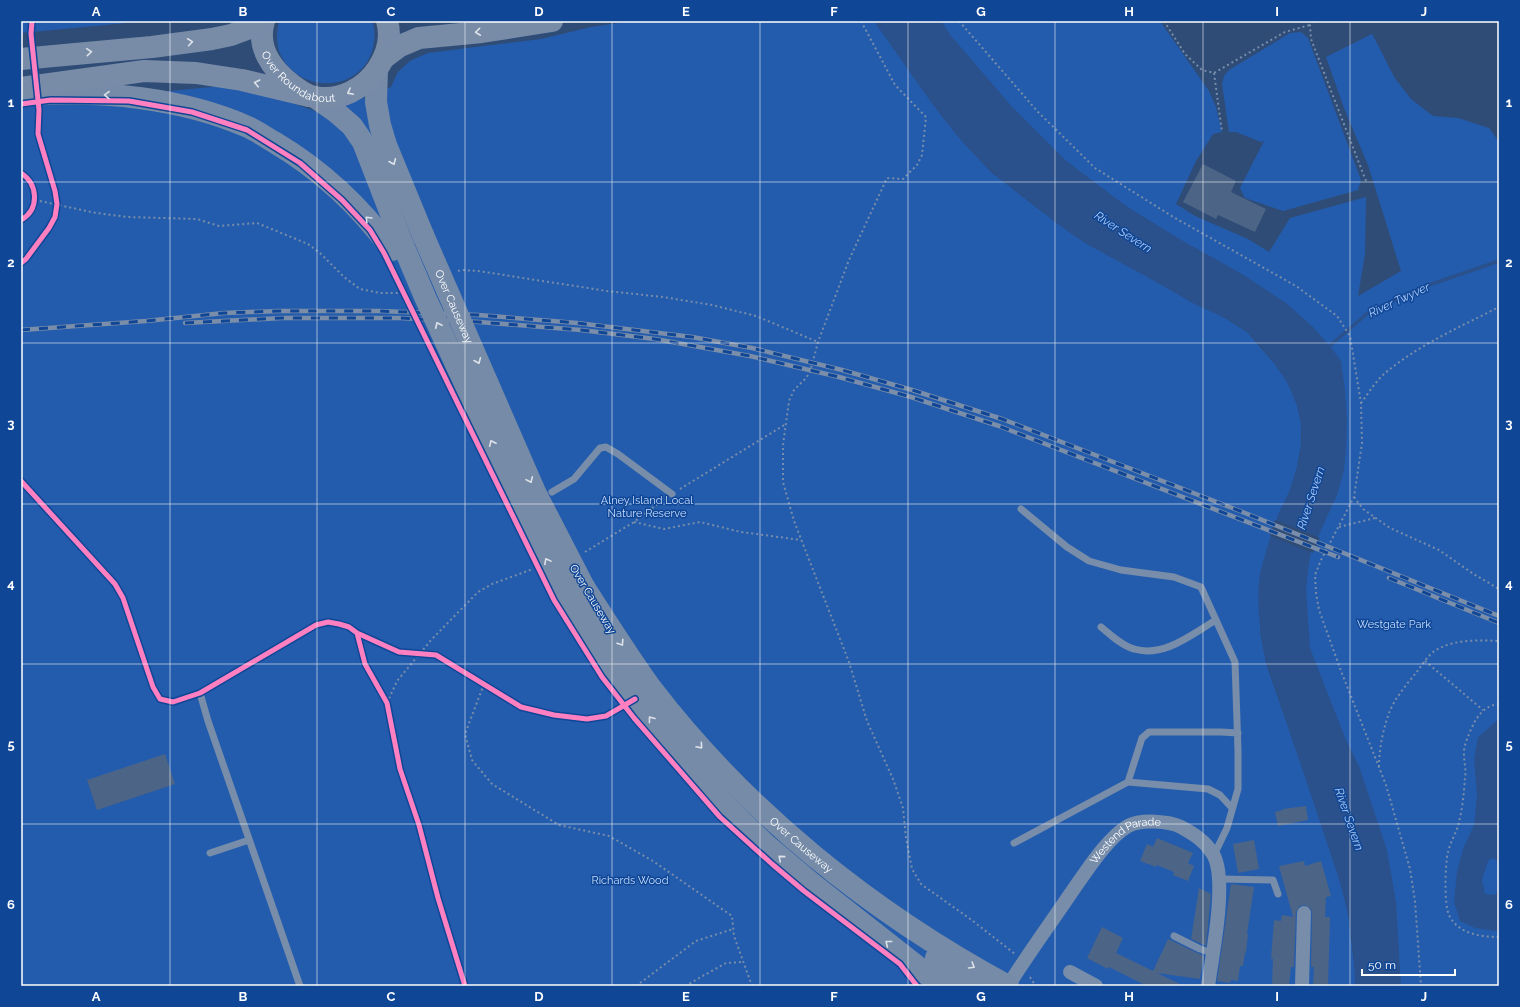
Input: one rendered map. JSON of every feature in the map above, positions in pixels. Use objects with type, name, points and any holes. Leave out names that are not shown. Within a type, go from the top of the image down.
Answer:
[{"type":"highway","points":[[21,59],[152,47],[212,39],[231,35],[247,29],[257,21]]},
{"type":"highway","name":"Over Roundabout","points":[[264,21],[262,40],[265,52],[273,66],[285,79],[313,97],[331,98],[344,96],[367,82],[380,64],[389,40],[389,27],[387,21]]},
{"type":"highway","points":[[509,21],[530,24]]},
{"type":"highway","points":[[380,64],[400,46],[419,38],[482,32],[552,21]]},
{"type":"highway","points":[[21,88],[51,88],[144,71],[196,73],[242,80],[313,97]]},
{"type":"main road","name":"Over Causeway","points":[[380,64],[376,102],[380,125],[386,145],[423,235],[536,492],[575,591],[615,672],[644,694],[700,746],[742,791],[771,819],[824,865],[855,889],[934,944],[1008,986]]},
{"type":"main road","points":[[21,96],[51,88],[127,96],[191,107],[249,127],[298,156],[338,188],[397,248]]},
{"type":"main road","points":[[313,97],[336,112],[352,126],[363,142],[397,248]]},
{"type":"main road","name":"Over Causeway","points":[[397,248],[415,296],[539,545],[575,591]]},
{"type":"main road","name":"Over Causeway","points":[[644,694],[670,744],[728,808],[765,844],[922,977],[942,986]]},
{"type":"main road","points":[[855,889],[872,908],[971,986]]},
{"type":"street","name":"Westend Parade","points":[[1008,986],[1023,962],[1108,843],[1129,826],[1152,821],[1175,824],[1198,837],[1214,855],[1220,879],[1219,905],[1208,986]]},
{"type":"street","points":[[1302,986],[1304,913]]},
{"type":"street","points":[[1070,972],[1096,986]]},
{"type":"lane","points":[[552,492],[574,479],[600,448],[606,447],[618,454],[672,494]]},
{"type":"lane","points":[[1021,509],[1067,547],[1088,561],[1121,570],[1174,577],[1201,587],[1235,662],[1238,733],[1238,789],[1227,828],[1214,855]]},
{"type":"lane","points":[[1101,628],[1119,642],[1134,649],[1150,652],[1170,647],[1216,620]]},
{"type":"lane","points":[[200,693],[208,721],[300,986]]},
{"type":"lane","points":[[1128,782],[1142,738],[1149,732],[1238,733]]},
{"type":"lane","points":[[1014,843],[1128,782],[1208,788],[1220,795],[1232,808]]},
{"type":"lane","points":[[210,853],[249,840]]},
{"type":"lane","points":[[1220,879],[1273,880],[1278,894]]},
{"type":"lane","points":[[1174,936],[1200,949],[1212,953]]},
{"type":"path","points":[[861,21],[895,85],[926,117],[922,155],[917,165],[903,179],[888,178],[849,260],[818,342],[810,372],[794,390],[789,401],[783,446],[783,482],[794,521],[849,662],[867,721],[893,779],[903,808],[906,838],[912,869],[921,884],[1005,945],[1023,962]]},
{"type":"path","points":[[959,21],[1038,112],[1095,168],[1175,218],[1296,286],[1337,316],[1350,336],[1361,403],[1362,443],[1354,497],[1321,560],[1315,575],[1316,593],[1319,610],[1341,671],[1386,785],[1410,869],[1415,901],[1420,986]]},
{"type":"path","points":[[1164,21],[1185,54],[1202,70],[1214,73],[1285,32],[1310,25],[1314,21]]},
{"type":"path","points":[[1310,25],[1311,39],[1366,181]]},
{"type":"path","points":[[1214,73],[1222,132]]},
{"type":"path","points":[[35,194],[35,202],[57,204]]},
{"type":"path","points":[[56,198],[56,210]]},
{"type":"path","points":[[401,287],[415,296]]},
{"type":"path","points":[[1361,403],[1383,375],[1403,359],[1428,343],[1499,307]]},
{"type":"path","points":[[581,555],[634,522],[672,494],[786,424]]},
{"type":"path","points":[[1354,497],[1363,509],[1374,518],[1390,528],[1439,550],[1472,573],[1499,589]]},
{"type":"path","points":[[1339,527],[1374,518]]},
{"type":"path","points":[[634,522],[664,528],[700,522],[741,532],[801,540]]},
{"type":"path","points":[[387,703],[397,681],[422,655],[447,623],[478,592],[492,584],[538,568]]},
{"type":"path","points":[[1379,768],[1379,750],[1389,713],[1400,693],[1425,661],[1436,650],[1450,645],[1472,640],[1499,641]]},
{"type":"path","points":[[412,654],[422,655]]},
{"type":"path","points":[[1425,661],[1482,710]]},
{"type":"path","points":[[478,681],[490,688]]},
{"type":"path","points":[[484,684],[465,734],[472,760],[492,784],[559,825],[608,836],[654,861],[732,916],[734,936],[752,986]]},
{"type":"path","points":[[384,697],[388,710]]},
{"type":"path","points":[[1499,704],[1494,704],[1482,710],[1474,723],[1464,750],[1466,778],[1458,827],[1450,844],[1447,859],[1447,909],[1450,916],[1457,926],[1466,932],[1499,937]]},
{"type":"path","points":[[636,986],[696,941],[733,929]]},
{"type":"path","points":[[685,986],[726,963],[743,962]]},
{"type":"green space","points":[[21,21],[147,21],[21,33]]},
{"type":"green space","points":[[279,21],[372,21],[374,38],[371,54],[363,67],[352,77],[339,82],[325,83],[310,81],[297,75],[287,65],[279,51],[277,36]]},
{"type":"green space","name":"Alney Island Local Nature Reserve","points":[[632,21],[874,21],[956,134],[991,172],[1087,244],[1164,285],[1192,302],[1219,314],[1247,332],[1274,363],[1288,383],[1297,405],[1301,423],[1301,445],[1297,468],[1290,490],[1277,518],[1260,631],[1266,663],[1341,885],[1348,912],[1355,972],[1355,986],[21,986],[21,106],[231,85],[267,94],[323,114],[391,87],[398,72],[410,61],[428,53],[541,39],[591,27]]},
{"type":"green space","name":"Westgate Park","points":[[941,21],[1160,21],[1209,91],[1216,107],[1222,132],[1213,134],[1196,161],[1176,204],[1195,216],[1248,239],[1269,252],[1290,218],[1366,197],[1365,254],[1358,296],[1401,271],[1368,165],[1344,108],[1326,57],[1372,34],[1394,77],[1411,99],[1433,116],[1458,118],[1489,128],[1499,142],[1499,986],[1377,986],[1286,635],[1327,428],[1176,237],[1127,207],[1066,161],[1011,106],[950,35]]},
{"type":"green space","points":[[1301,32],[1308,38],[1361,180],[1358,190],[1283,211],[1245,198],[1240,188],[1264,141],[1261,142],[1236,132],[1229,132],[1222,84],[1224,76],[1229,70],[1290,33]]},
{"type":"water","name":"River Severn","points":[[874,21],[941,21],[950,35],[1011,106],[1066,161],[1127,207],[1176,237],[1242,274],[1286,303],[1313,327],[1341,361],[1347,423],[1344,471],[1337,495],[1311,552],[1306,590],[1310,648],[1346,740],[1359,766],[1387,850],[1396,902],[1401,986],[1355,986],[1351,935],[1341,885],[1265,657],[1258,602],[1259,580],[1275,522],[1287,496],[1298,465],[1302,440],[1299,411],[1289,386],[1266,352],[1242,328],[1227,319],[1196,305],[1080,240],[994,174],[975,155],[944,119]]},
{"type":"water","points":[[1499,719],[1499,931],[1475,928],[1460,921],[1454,902],[1457,872],[1463,849],[1474,825],[1477,795],[1474,760],[1478,737]],"holes":[[[1492,858],[1496,860],[1499,877],[1496,894],[1485,894],[1482,880],[1488,861]]]},
{"type":"pier","points":[[1275,520],[1320,538],[1313,553],[1270,536]]},
{"type":"building","points":[[1203,164],[1236,181],[1231,192],[1266,209],[1255,232],[1218,215],[1216,219],[1183,202]]},
{"type":"building","points":[[165,754],[175,784],[97,810],[87,780]]},
{"type":"building","points":[[1306,806],[1308,820],[1278,826],[1275,812],[1283,809]]},
{"type":"building","points":[[1157,838],[1193,853],[1188,863],[1194,866],[1188,881],[1173,875],[1174,872],[1157,865],[1156,867],[1140,861],[1147,844],[1153,847]]},
{"type":"building","points":[[1254,840],[1259,869],[1238,873],[1233,844]]},
{"type":"building","points":[[1304,861],[1305,866],[1321,861],[1331,896],[1326,897],[1325,917],[1330,917],[1328,986],[1313,986],[1314,967],[1311,967],[1312,913],[1311,909],[1305,905],[1300,906],[1296,912],[1294,967],[1291,967],[1289,986],[1272,984],[1273,959],[1271,959],[1274,920],[1281,921],[1282,915],[1293,917],[1279,866]]},
{"type":"building","points":[[1231,884],[1254,887],[1243,966],[1240,966],[1238,981],[1231,980],[1230,983],[1217,981]]},
{"type":"building","points":[[1199,888],[1211,894],[1206,946],[1191,939]]},
{"type":"building","points":[[1102,927],[1123,938],[1116,953],[1153,971],[1168,939],[1204,956],[1200,979],[1157,973],[1184,986],[1147,986],[1087,958]]},
{"type":"waterway","name":"River Twyver","points":[[1327,348],[1369,312],[1423,287],[1499,261]]},
{"type":"railway","points":[[21,330],[146,321],[224,313],[279,311],[380,311],[478,315],[577,323],[692,337],[752,348],[842,370],[912,390],[1002,419],[1240,511],[1499,616]]},
{"type":"railway","points":[[185,323],[282,318],[400,318],[479,322],[581,330],[655,339],[750,356],[839,377],[911,397],[999,426],[1338,557]]},
{"type":"railway","points":[[1389,578],[1499,623]]},
{"type":"cycle path","points":[[21,263],[26,259],[49,228],[55,217],[57,204],[55,191],[38,134],[39,110],[31,34],[32,21]]},
{"type":"cycle path","points":[[21,104],[51,100],[129,101],[192,112],[247,130],[300,163],[342,200],[370,230],[384,253],[554,600],[602,677],[634,718],[720,817],[804,891],[900,964],[917,986]]},
{"type":"cycle path","points":[[21,173],[31,183],[34,196],[34,203],[31,210],[21,220]]},
{"type":"cycle path","points":[[21,481],[115,584],[123,598],[153,687],[160,699],[173,702],[200,693],[316,625],[328,622],[349,627],[357,633],[399,652],[436,655],[521,707],[554,715],[587,719],[606,716],[635,699]]},
{"type":"cycle path","points":[[357,633],[365,664],[387,703],[400,769],[419,825],[438,898],[465,986]]},
{"type":"park label","name":"Richards Wood","points":[[630,880]]}]
